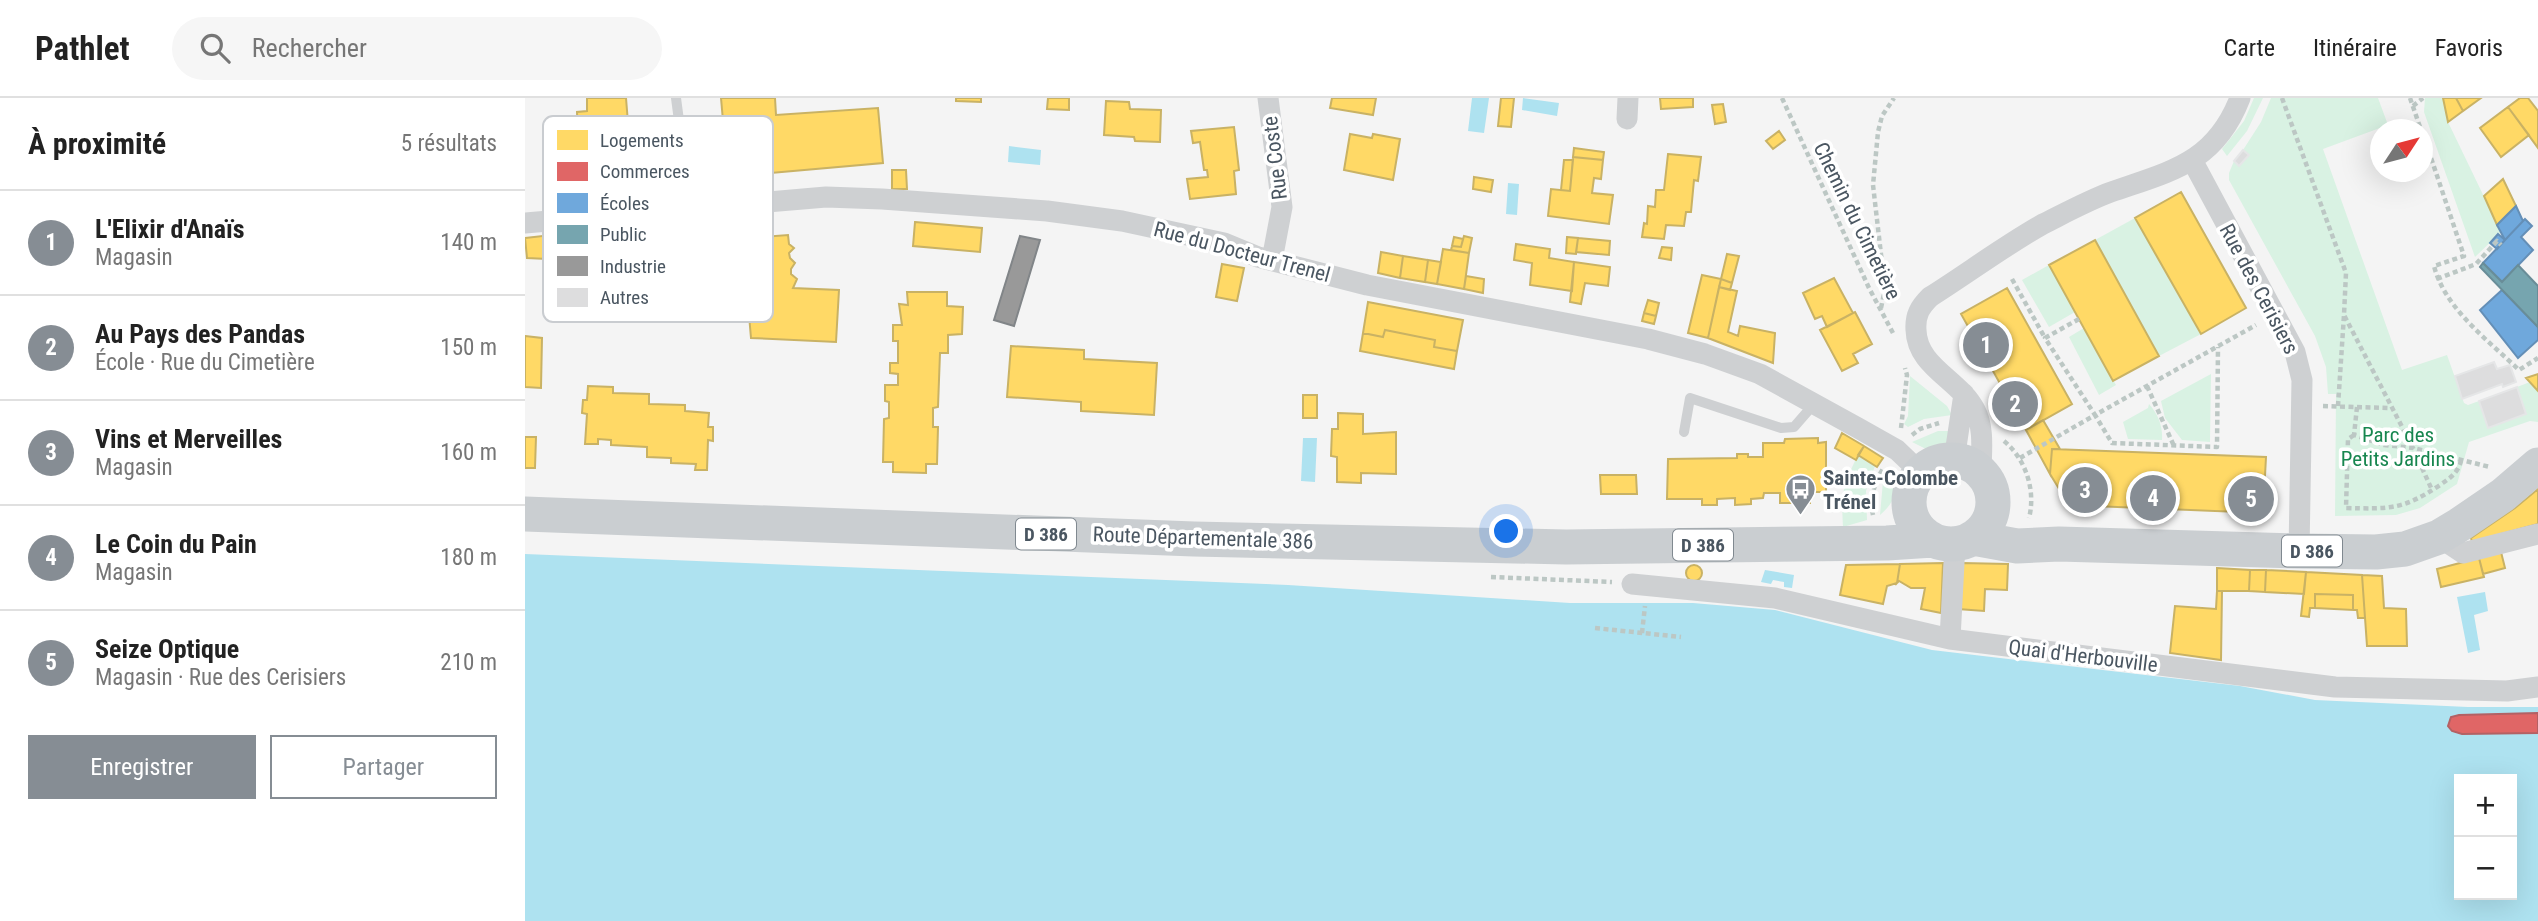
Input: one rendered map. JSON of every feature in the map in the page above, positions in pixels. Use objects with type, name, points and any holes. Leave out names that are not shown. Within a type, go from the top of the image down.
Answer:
[{"type":"main road","name":"Route Départementale 386","points":[[525,514],[1166,538],[1566,547],[1954,541],[2017,546],[2059,544],[2376,552],[2405,549],[2439,537],[2503,495],[2538,465]]},
{"type":"main road","name":"Route Départementale 386","points":[[1839,543],[1877,525],[1951,481],[2026,528],[2059,544]]},
{"type":"main road","points":[[1951,481],[1988,522],[1954,541],[1923,533],[1910,512],[1951,481]]},
{"type":"street","name":"Rue Coste","points":[[1268,98],[1282,207],[1272,260]]},
{"type":"street","points":[[1951,481],[1982,430],[1975,410],[1964,394],[1926,360],[1920,351],[1916,316],[1930,297],[2043,224],[2109,192],[2159,177],[2192,160],[2221,134],[2240,98]]},
{"type":"street","name":"Rue des Cerisiers","points":[[2192,160],[2295,352],[2299,365],[2302,380],[2299,551]]},
{"type":"street","name":"Rue du Docteur Trenel","points":[[773,202],[826,197],[895,199],[1047,211],[1122,221],[1224,243],[1272,260],[1367,285],[1648,339],[1705,354],[1760,374],[1951,481]]},
{"type":"street","name":"Rue du Docteur Trenel","points":[[525,223],[543,221]]},
{"type":"street","points":[[1951,481],[1964,394]]},
{"type":"street","points":[[2439,537],[2463,553],[2538,534]]},
{"type":"street","points":[[1950,639],[1954,541]]},
{"type":"street","name":"Quai d'Herbouville","points":[[1632,583],[1775,598],[1950,639],[2335,687],[2507,691],[2538,687]]},
{"type":"lane","points":[[676,98],[678,116]]},
{"type":"lane","points":[[1684,432],[1690,397],[1781,428],[1794,427],[1814,404]]},
{"type":"path","name":"Chemin du Cimetière","points":[[1782,98],[1895,337],[1916,333]]},
{"type":"path","points":[[1881,308],[1885,289],[1873,186],[1878,132],[1882,116],[1894,98]]},
{"type":"path","points":[[2282,98],[2346,273],[2339,406],[2392,408]]},
{"type":"path","points":[[2410,98],[2417,119]]},
{"type":"path","points":[[2413,107],[2423,98]]},
{"type":"path","points":[[2433,164],[2464,256],[2434,266],[2437,279],[2458,310],[2519,370],[2538,358]]},
{"type":"path","points":[[2437,279],[2476,264],[2497,241],[2501,245]]},
{"type":"path","points":[[2012,279],[2045,338],[2112,443],[2217,447],[2218,346]]},
{"type":"path","points":[[2344,315],[2432,490]]},
{"type":"path","points":[[2045,338],[2079,319]]},
{"type":"path","points":[[2019,458],[2263,321]]},
{"type":"path","points":[[1903,362],[1907,375],[1900,427],[1907,439],[1920,429],[1946,423]]},
{"type":"path","points":[[2147,386],[2174,446]]},
{"type":"path","points":[[2354,435],[2357,407]]},
{"type":"path","points":[[2354,435],[2384,445],[2413,448],[2494,468]]},
{"type":"path","points":[[2354,435],[2348,439],[2346,508],[2393,508],[2413,502],[2458,473],[2461,461]]},
{"type":"path","points":[[2001,440],[2019,458],[2030,485],[2032,507],[2029,519]]},
{"type":"path","points":[[1874,517],[1871,507],[1874,488],[1888,461]]},
{"type":"path","points":[[1595,628],[1681,637]]},
{"type":"green space","points":[[2254,98],[2263,98],[2247,131],[2227,156],[2222,149],[2244,121]]},
{"type":"green space","name":"Parc des Petits Jardins","points":[[2271,98],[2378,98],[2386,119],[2370,119],[2370,132],[2323,149],[2402,370],[2447,355],[2464,403],[2468,405],[2479,401],[2489,427],[2526,414],[2517,387],[2530,382],[2538,391],[2538,422],[2530,421],[2469,442],[2457,484],[2420,508],[2396,515],[2335,516],[2336,394],[2328,394],[2326,367],[2315,336],[2229,180],[2234,161],[2240,165],[2248,156],[2243,150],[2261,122]]},
{"type":"green space","points":[[2425,98],[2443,98],[2448,122],[2501,232],[2475,257],[2433,138],[2433,119],[2426,119]]},
{"type":"green space","points":[[2135,218],[2201,334],[2159,356],[2095,240]]},
{"type":"green space","points":[[2049,265],[2075,312],[2049,327],[2022,280]]},
{"type":"green space","points":[[2084,328],[2116,385],[2099,395],[2069,337]]},
{"type":"green space","points":[[2211,374],[2210,442],[2182,440],[2165,418],[2161,401]]},
{"type":"green space","points":[[1910,376],[1947,406],[1952,415],[1924,419],[1908,427],[1904,424],[1908,416]]},
{"type":"green space","points":[[2149,404],[2159,420],[2162,440],[2128,439],[2123,422],[2148,408]]},
{"type":"green space","points":[[1938,431],[1954,431],[1945,446],[1928,450],[1912,442]]},
{"type":"green space","points":[[1858,455],[1875,466],[1866,491],[1867,520],[1843,527],[1844,490]]},
{"type":"green space","points":[[1890,467],[1895,480],[1895,492],[1890,504],[1880,515],[1883,481]]},
{"type":"water","points":[[1472,98],[1489,98],[1484,133],[1468,131]]},
{"type":"water","points":[[1523,98],[1559,103],[1557,116],[1522,110]]},
{"type":"water","points":[[1009,146],[1041,150],[1040,165],[1008,162]]},
{"type":"water","points":[[1508,183],[1519,184],[1517,215],[1506,214]]},
{"type":"water","points":[[1303,438],[1317,438],[1315,482],[1301,481]]},
{"type":"water","points":[[525,554],[1288,585],[1570,603],[1693,603],[1775,610],[1932,650],[2240,686],[2315,700],[2468,707],[2538,707],[2538,921],[525,921]]},
{"type":"water","points":[[1765,570],[1794,575],[1792,588],[1784,587],[1784,582],[1761,582]]},
{"type":"water","points":[[2485,592],[2488,611],[2474,615],[2480,650],[2468,653],[2457,597]]},
{"type":"building: Logements","points":[[587,98],[626,98],[627,116],[577,116],[577,112],[587,111]]},
{"type":"building: Logements","points":[[721,98],[775,98],[776,115],[878,108],[883,163],[773,173],[773,116],[723,116]]},
{"type":"building: Logements","points":[[956,98],[981,98],[981,102],[956,101]]},
{"type":"building: Logements","points":[[1048,98],[1069,98],[1069,110],[1047,109]]},
{"type":"building: Logements","points":[[1332,98],[1376,98],[1373,115],[1330,108]]},
{"type":"building: Logements","points":[[1501,98],[1514,98],[1511,127],[1498,126]]},
{"type":"building: Logements","points":[[1660,98],[1693,98],[1693,107],[1661,109]]},
{"type":"building: Logements","points":[[2443,98],[2456,98],[2463,111],[2448,122]]},
{"type":"building: Logements","points":[[2456,98],[2481,98],[2463,111]]},
{"type":"building: Logements","points":[[2520,98],[2528,98],[2538,111],[2538,148],[2508,107]]},
{"type":"building: Logements","points":[[1106,101],[1129,102],[1130,109],[1161,110],[1160,142],[1135,141],[1134,137],[1104,135]]},
{"type":"building: Logements","points":[[1723,104],[1726,122],[1715,124],[1712,105]]},
{"type":"building: Logements","points":[[2508,107],[2529,135],[2501,157],[2480,128]]},
{"type":"building: Logements","points":[[1234,127],[1239,170],[1234,171],[1236,194],[1190,199],[1187,179],[1208,177],[1207,170],[1204,170],[1200,142],[1193,143],[1191,131]]},
{"type":"building: Logements","points":[[1779,131],[1785,140],[1773,149],[1766,141]]},
{"type":"building: Logements","points":[[1350,134],[1372,138],[1373,134],[1400,139],[1393,180],[1344,170]]},
{"type":"building: Logements","points":[[1574,148],[1604,152],[1603,160],[1573,157]]},
{"type":"building: Logements","points":[[1668,154],[1701,157],[1698,181],[1694,180],[1691,212],[1686,212],[1684,226],[1666,225],[1664,239],[1642,237],[1644,223],[1647,224],[1648,206],[1655,207],[1656,190],[1664,190]]},
{"type":"building: Logements","points":[[1573,157],[1603,160],[1601,179],[1594,178],[1592,193],[1613,195],[1609,224],[1548,216],[1551,189],[1570,191]]},
{"type":"building: Logements","points":[[1564,160],[1573,160],[1570,191],[1561,190]]},
{"type":"building: Logements","points":[[892,170],[906,170],[907,189],[892,189]]},
{"type":"building: Logements","points":[[1474,177],[1493,180],[1491,192],[1473,189]]},
{"type":"building: Logements","points":[[2503,179],[2516,206],[2497,225],[2484,196]]},
{"type":"building: Logements","points":[[2181,192],[2246,308],[2201,334],[2135,218]]},
{"type":"building: Logements","points":[[915,222],[982,228],[980,252],[913,246]]},
{"type":"building: Logements","points":[[788,235],[789,244],[794,248],[789,253],[795,263],[791,274],[797,279],[793,288],[839,290],[836,342],[751,338],[750,322],[773,322],[773,236]]},
{"type":"building: Logements","points":[[543,236],[543,259],[527,258],[525,238]]},
{"type":"building: Logements","points":[[1464,236],[1472,238],[1469,253],[1451,250],[1452,246],[1461,247]]},
{"type":"building: Logements","points":[[1454,237],[1463,239],[1461,247],[1452,246]]},
{"type":"building: Logements","points":[[1567,237],[1578,238],[1576,254],[1566,253]]},
{"type":"building: Logements","points":[[1578,238],[1610,241],[1609,255],[1576,252]]},
{"type":"building: Logements","points":[[2095,240],[2159,356],[2113,381],[2049,265]]},
{"type":"building: Logements","points":[[1516,244],[1550,249],[1549,258],[1574,262],[1572,291],[1530,285],[1532,263],[1514,260]]},
{"type":"building: Logements","points":[[1662,247],[1672,248],[1671,260],[1659,258]]},
{"type":"building: Logements","points":[[1443,249],[1469,253],[1464,289],[1437,284]]},
{"type":"building: Logements","points":[[1381,252],[1403,256],[1400,278],[1378,273]]},
{"type":"building: Logements","points":[[1727,254],[1739,256],[1732,283],[1721,279]]},
{"type":"building: Logements","points":[[1403,256],[1428,260],[1425,282],[1400,278]]},
{"type":"building: Logements","points":[[1428,260],[1441,262],[1437,284],[1425,282]]},
{"type":"building: Logements","points":[[1574,262],[1610,267],[1608,286],[1585,283],[1581,304],[1570,302]]},
{"type":"building: Logements","points":[[1222,264],[1244,268],[1237,301],[1216,297]]},
{"type":"building: Logements","points":[[1702,275],[1721,279],[1708,338],[1688,333]]},
{"type":"building: Logements","points":[[1466,276],[1484,279],[1483,293],[1464,289]]},
{"type":"building: Logements","points":[[1834,278],[1853,313],[1827,327],[1822,316],[1815,319],[1803,293]]},
{"type":"building: Logements","points":[[1721,279],[1732,283],[1730,290],[1719,287]]},
{"type":"building: Logements","points":[[1719,287],[1737,291],[1728,332],[1738,336],[1740,326],[1775,333],[1773,363],[1708,338]]},
{"type":"building: Logements","points":[[2007,288],[2072,404],[2026,430],[1961,314]]},
{"type":"building: Logements","points":[[907,292],[947,292],[947,306],[963,307],[962,334],[948,335],[948,353],[940,353],[938,407],[933,408],[933,427],[938,427],[937,464],[926,464],[926,473],[893,472],[893,462],[883,462],[884,419],[889,418],[885,385],[898,385],[898,374],[890,373],[890,363],[898,363],[898,341],[893,341],[893,325],[902,325],[899,304],[908,305]]},
{"type":"building: Logements","points":[[1648,300],[1659,303],[1656,316],[1644,313]]},
{"type":"building: Logements","points":[[1368,302],[1463,320],[1457,351],[1434,347],[1435,340],[1385,330],[1383,337],[1363,333]]},
{"type":"building: Logements","points":[[1855,312],[1872,344],[1853,354],[1858,363],[1842,371],[1820,330]]},
{"type":"building: Logements","points":[[1644,313],[1656,316],[1654,324],[1642,321]]},
{"type":"building: Logements","points":[[1385,330],[1435,340],[1434,347],[1457,351],[1454,369],[1360,351],[1363,333],[1383,337]]},
{"type":"building: Logements","points":[[525,336],[542,338],[541,388],[525,387]]},
{"type":"building: Logements","points":[[1011,346],[1084,350],[1084,359],[1157,363],[1154,415],[1081,411],[1081,402],[1007,397]]},
{"type":"building: Logements","points":[[2538,374],[2538,391],[2526,378]]},
{"type":"building: Logements","points":[[588,386],[613,387],[613,393],[649,394],[649,404],[685,405],[685,411],[709,413],[708,427],[713,427],[713,441],[708,440],[707,470],[695,470],[696,464],[671,463],[671,458],[647,457],[647,447],[611,445],[611,440],[598,439],[598,444],[585,444],[587,414],[582,413]]},
{"type":"building: Logements","points":[[1303,395],[1317,395],[1317,418],[1303,418]]},
{"type":"building: Logements","points":[[1338,413],[1363,414],[1363,434],[1396,432],[1396,474],[1361,473],[1361,483],[1337,482],[1337,457],[1331,456],[1332,429],[1338,429]]},
{"type":"building: Logements","points":[[2043,420],[2060,449],[2052,449],[2050,474],[2026,430]]},
{"type":"building: Logements","points":[[1842,433],[1864,446],[1856,460],[1835,448]]},
{"type":"building: Logements","points":[[525,437],[536,437],[535,468],[525,468]]},
{"type":"building: Logements","points":[[1818,438],[1818,443],[1826,442],[1826,492],[1810,492],[1810,503],[1780,503],[1780,493],[1764,493],[1763,498],[1751,499],[1751,504],[1735,505],[1735,498],[1717,499],[1717,505],[1702,505],[1702,499],[1667,499],[1668,459],[1737,458],[1737,454],[1763,457],[1763,443]]},
{"type":"building: Logements","points":[[1864,446],[1883,458],[1877,467],[1858,455]]},
{"type":"building: Logements","points":[[2052,449],[2266,457],[2263,513],[2069,505],[2050,474]]},
{"type":"building: Logements","points":[[1600,475],[1636,475],[1637,494],[1601,494]]},
{"type":"building: Logements","points":[[2538,489],[2538,524],[2472,542],[2471,538]]},
{"type":"building: Logements","points":[[2501,552],[2505,568],[2483,574],[2479,558]]},
{"type":"building: Logements","points":[[2479,558],[2484,577],[2441,587],[2437,569]]},
{"type":"building: Logements","points":[[1943,563],[1941,613],[1921,609],[1925,588],[1911,588],[1899,581],[1897,583],[1900,564]]},
{"type":"building: Logements","points":[[1962,563],[2008,564],[2007,590],[1985,589],[1984,611],[1958,609]]},
{"type":"building: Logements","points":[[1900,564],[1897,583],[1887,586],[1883,604],[1840,595],[1846,565]]},
{"type":"building: Logements","points":[[1691,565],[1697,565],[1702,573],[1700,579],[1691,581],[1686,576],[1686,570]]},
{"type":"building: Logements","points":[[2217,568],[2250,570],[2249,591],[2217,591]]},
{"type":"building: Logements","points":[[2250,570],[2266,570],[2265,592],[2249,591]]},
{"type":"building: Logements","points":[[2266,570],[2306,572],[2304,594],[2265,592]]},
{"type":"building: Logements","points":[[2306,572],[2362,575],[2365,618],[2358,618],[2357,610],[2353,610],[2353,595],[2315,594],[2315,608],[2310,608],[2309,617],[2301,616]]},
{"type":"building: Logements","points":[[2362,575],[2382,576],[2384,608],[2406,609],[2407,646],[2367,646]]},
{"type":"building: Logements","points":[[2217,591],[2222,591],[2221,660],[2170,653],[2175,606],[2216,609]]},
{"type":"building: Logements","points":[[2315,594],[2353,595],[2353,610],[2315,608]]},
{"type":"building: Commerces","points":[[2538,713],[2538,733],[2462,734],[2452,731],[2448,726],[2451,717],[2459,715]]},
{"type":"building: Écoles","points":[[2516,206],[2523,221],[2505,240],[2497,225]]},
{"type":"building: Écoles","points":[[2525,219],[2532,226],[2521,237],[2533,250],[2502,282],[2483,263]]},
{"type":"building: Écoles","points":[[2498,234],[2505,240],[2497,249],[2490,243]]},
{"type":"building: Écoles","points":[[2502,290],[2538,327],[2538,340],[2518,358],[2480,310]]},
{"type":"building: Public","points":[[2483,263],[2502,282],[2518,265],[2538,286],[2538,327],[2480,267]]},
{"type":"building: Industrie","points":[[1020,236],[1040,240],[1014,326],[994,320]]},
{"type":"building: Autres","points":[[2243,150],[2249,155],[2239,166],[2234,161]]},
{"type":"building: Autres","points":[[2494,362],[2497,369],[2510,365],[2516,382],[2503,387],[2502,384],[2462,399],[2455,376]]},
{"type":"building: Autres","points":[[2517,387],[2526,414],[2488,428],[2479,401]]},
{"type":"place","name":"L'Elixir d'Anaïs","points":[[1986,345]]},
{"type":"place","name":"Au Pays des Pandas","points":[[2015,404]]},
{"type":"place","name":"Vins et Merveilles","points":[[2085,490]]},
{"type":"place","name":"Le Coin du Pain","points":[[2153,498]]},
{"type":"place","name":"Seize Optique","points":[[2251,499]]},
{"type":"place","name":"Sainte-Colombe Trénel","points":[[1800,517]]}]
